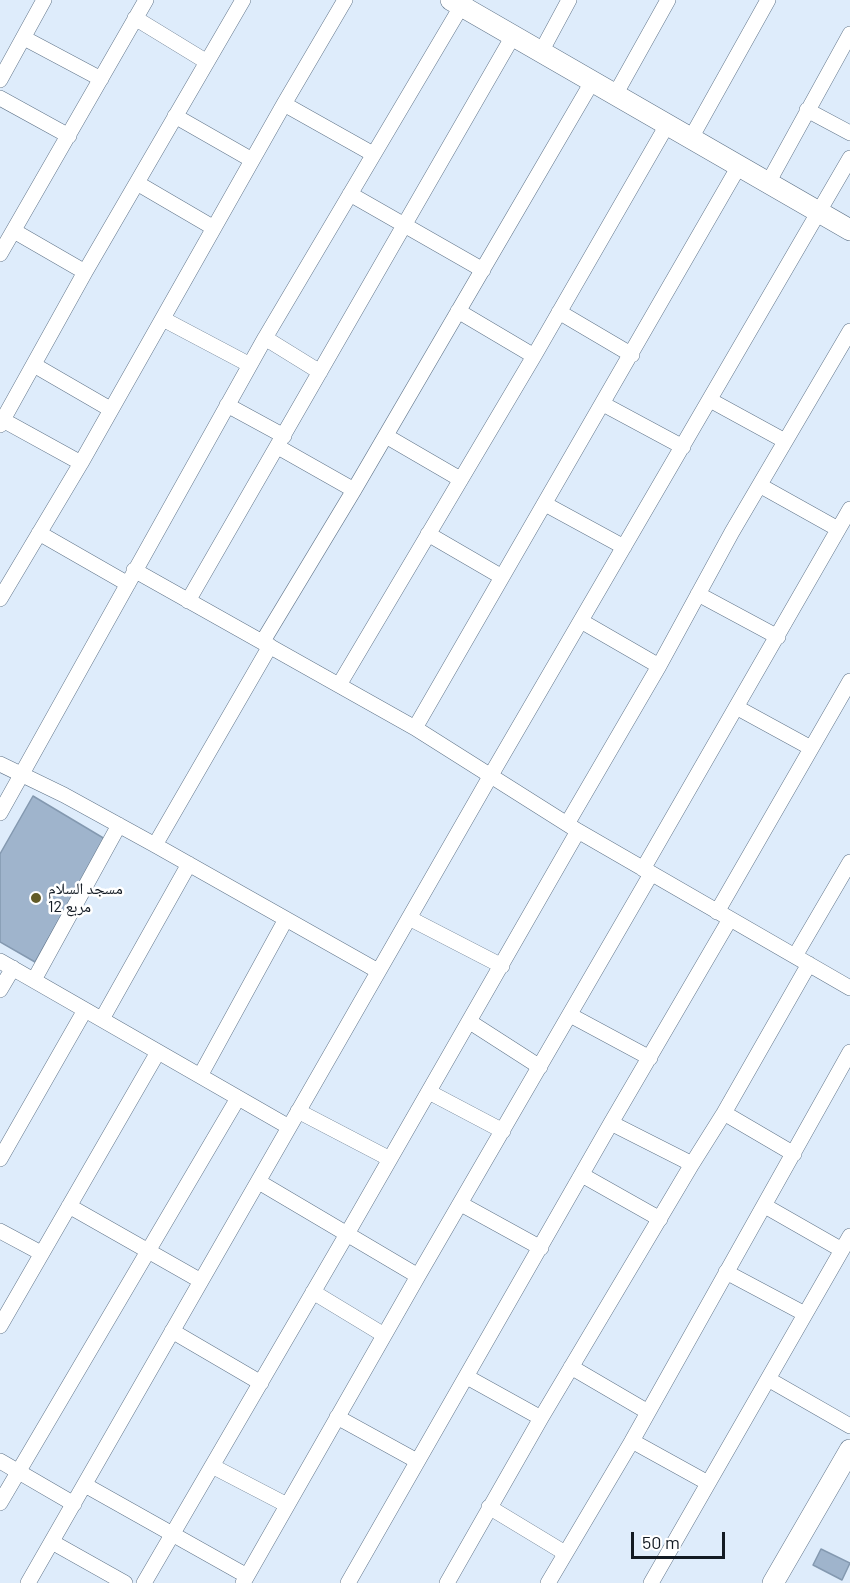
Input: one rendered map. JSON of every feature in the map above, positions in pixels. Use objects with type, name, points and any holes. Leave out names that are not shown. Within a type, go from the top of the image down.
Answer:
[{"type":"street","points":[[0,80],[44,0]]},
{"type":"street","points":[[0,254],[146,0]]},
{"type":"street","points":[[81,463],[1,422],[243,0]]},
{"type":"street","points":[[0,599],[81,463],[345,0]]},
{"type":"street","points":[[541,52],[568,0]]},
{"type":"street","points":[[615,95],[668,0]]},
{"type":"street","points":[[691,138],[768,0]]},
{"type":"street","points":[[0,813],[264,338],[351,194],[459,2],[513,36],[850,230]]},
{"type":"street","points":[[135,18],[207,62]]},
{"type":"street","points":[[768,183],[807,110],[846,51],[850,34]]},
{"type":"street","points":[[188,601],[513,36]]},
{"type":"street","points":[[24,38],[102,79]]},
{"type":"street","points":[[155,845],[354,490],[592,82]]},
{"type":"street","points":[[0,98],[69,136]]},
{"type":"street","points":[[284,104],[373,154]]},
{"type":"street","points":[[807,110],[850,133]]},
{"type":"street","points":[[176,116],[252,160]]},
{"type":"street","points":[[339,684],[534,356],[667,125]]},
{"type":"street","points":[[28,1583],[491,775],[850,158]]},
{"type":"street","points":[[415,728],[739,166]]},
{"type":"street","points":[[137,183],[214,228]]},
{"type":"street","points":[[351,194],[483,270]]},
{"type":"street","points":[[14,231],[85,272]]},
{"type":"street","points":[[458,311],[534,356]]},
{"type":"street","points":[[559,312],[632,355]]},
{"type":"street","points":[[163,319],[250,365]]},
{"type":"street","points":[[144,1583],[502,966],[572,828],[698,594],[850,331]]},
{"type":"street","points":[[264,338],[320,372]]},
{"type":"street","points":[[34,365],[111,409]]},
{"type":"street","points":[[710,400],[785,441]]},
{"type":"street","points":[[603,404],[683,447]]},
{"type":"street","points":[[227,405],[354,490]]},
{"type":"street","points":[[386,436],[460,479]]},
{"type":"street","points":[[761,486],[838,530]]},
{"type":"street","points":[[545,504],[624,547]]},
{"type":"street","points":[[86,1485],[173,1533],[245,1580],[570,1015],[736,707],[850,509]]},
{"type":"street","points":[[39,533],[131,577],[188,601],[339,684],[415,728],[572,828],[850,988]]},
{"type":"street","points":[[428,534],[502,577]]},
{"type":"street","points":[[698,594],[778,637]]},
{"type":"street","points":[[581,621],[659,666]]},
{"type":"street","points":[[348,1583],[650,1058],[811,748],[850,681]]},
{"type":"street","points":[[736,707],[811,748]]},
{"type":"street","points":[[0,764],[119,825],[378,971]]},
{"type":"street","points":[[34,980],[119,825]]},
{"type":"street","points":[[447,1583],[541,1418],[724,1113],[850,862]]},
{"type":"street","points":[[102,1019],[189,864]]},
{"type":"street","points":[[409,918],[502,966]]},
{"type":"street","points":[[200,1076],[286,919]]},
{"type":"street","points":[[0,990],[6,964],[289,1127]]},
{"type":"street","points":[[0,1159],[85,1010]]},
{"type":"street","points":[[570,1015],[650,1058]]},
{"type":"street","points":[[470,1022],[540,1067]]},
{"type":"street","points":[[0,1326],[158,1052]]},
{"type":"street","points":[[548,1583],[632,1441],[850,1052]]},
{"type":"street","points":[[429,1092],[503,1131]]},
{"type":"street","points":[[0,1503],[238,1098]]},
{"type":"street","points":[[298,1111],[390,1159]]},
{"type":"street","points":[[724,1113],[794,1154]]},
{"type":"street","points":[[611,1123],[692,1164]]},
{"type":"street","points":[[582,1175],[660,1219]]},
{"type":"street","points":[[259,1182],[418,1276]]},
{"type":"street","points":[[461,1204],[541,1248]]},
{"type":"street","points":[[69,1206],[201,1281]]},
{"type":"street","points":[[765,1206],[842,1250]]},
{"type":"street","points":[[0,1231],[41,1253]]},
{"type":"street","points":[[651,1583],[850,1236]]},
{"type":"street","points":[[726,1272],[805,1314]]},
{"type":"street","points":[[313,1292],[384,1335]]},
{"type":"street","points":[[172,1331],[261,1383]]},
{"type":"street","points":[[572,1367],[648,1412]]},
{"type":"street","points":[[467,1377],[541,1418]]},
{"type":"street","points":[[768,1379],[850,1426]]},
{"type":"street","points":[[337,1417],[417,1461]]},
{"type":"street","points":[[632,1441],[708,1483]]},
{"type":"street","points":[[773,1583],[850,1450]]},
{"type":"street","points":[[0,1461],[74,1504]]},
{"type":"street","points":[[212,1466],[287,1505]]},
{"type":"street","points":[[489,1508],[565,1553]]},
{"type":"street","points":[[52,1542],[125,1583]]},
{"type":"building","name":"مسجد السلام مربع 12","points":[[33,796],[105,839],[35,962],[0,942],[0,854]]},
{"type":"building","points":[[821,1549],[850,1563],[842,1580],[813,1565]]},
{"type":"place","name":"مسجد السلام مربع 12","points":[[36,898]]}]
